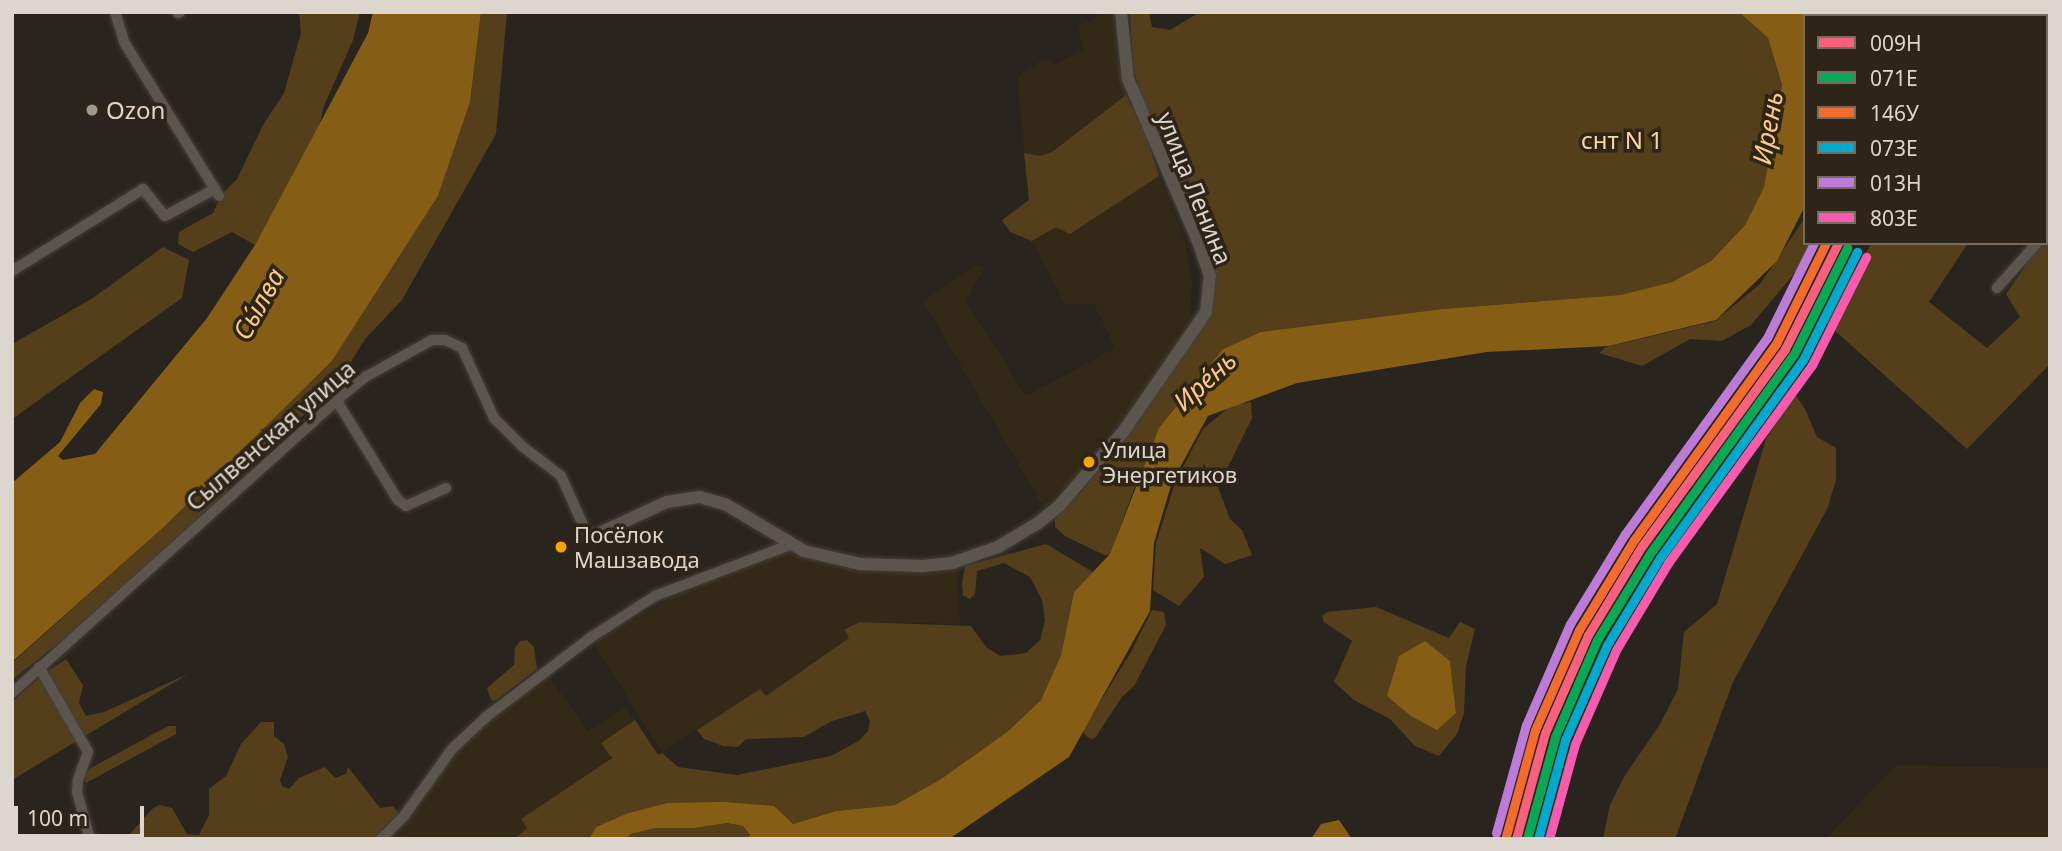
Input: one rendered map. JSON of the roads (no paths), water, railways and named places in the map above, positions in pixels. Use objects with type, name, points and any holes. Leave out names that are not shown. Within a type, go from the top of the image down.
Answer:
[{"type":"street","points":[[12,271],[143,189],[165,216],[217,192],[124,42],[115,12]]},
{"type":"street","name":"улица Ленина","points":[[589,538],[667,502],[700,497],[725,504],[789,545],[848,562],[901,567],[952,563],[1012,540],[1048,516],[1123,432],[1206,312],[1210,275],[1128,79],[1121,12]]},
{"type":"street","points":[[1997,288],[2035,245]]},
{"type":"street","name":"Сылвенская улица","points":[[12,693],[337,401],[367,376],[426,341],[445,340],[458,345],[465,353],[494,418],[522,446],[561,476],[589,538]]},
{"type":"street","points":[[337,401],[398,500],[407,506],[446,488]]},
{"type":"street","points":[[381,839],[404,816],[452,749],[486,717],[588,640],[655,596],[789,545]]},
{"type":"street","points":[[39,667],[88,752],[78,780],[77,792],[90,839]]},
{"type":"water","name":"Сы́лва","points":[[373,12],[481,12],[470,102],[438,196],[332,361],[165,526],[12,662],[12,483],[60,442],[80,403],[94,389],[103,392],[101,404],[58,456],[63,460],[95,454],[207,318],[255,245],[368,33]]},
{"type":"water","name":"Ире́нь","points":[[1739,12],[1814,14],[1803,14],[1803,210],[1777,261],[1716,320],[1609,346],[1487,352],[1297,383],[1208,416],[1172,482],[1154,543],[1150,611],[1069,757],[949,839],[747,839],[750,835],[743,826],[727,823],[695,828],[656,828],[631,834],[625,839],[589,839],[596,827],[628,813],[667,803],[724,802],[774,806],[793,824],[836,811],[895,805],[941,779],[1007,732],[1041,700],[1061,655],[1074,592],[1110,554],[1159,428],[1223,349],[1261,332],[1442,309],[1620,295],[1672,282],[1711,261],[1745,225],[1764,187],[1782,85],[1768,38]]},
{"type":"water","points":[[1425,641],[1450,661],[1456,713],[1437,730],[1411,716],[1387,696],[1399,656]]},
{"type":"water","points":[[1339,820],[1352,839],[1311,839],[1321,824]]},
{"type":"place","name":"Ozon","points":[[92,110]]},
{"type":"place","name":"Улица Энергетиков","points":[[1089,462]]},
{"type":"place","name":"Посёлок Машзавода","points":[[561,547]]},
{"type":"water label","name":"Ирень","points":[[1768,128]]},
{"type":"park label","name":"снт N 1","points":[[1622,140]]}]
